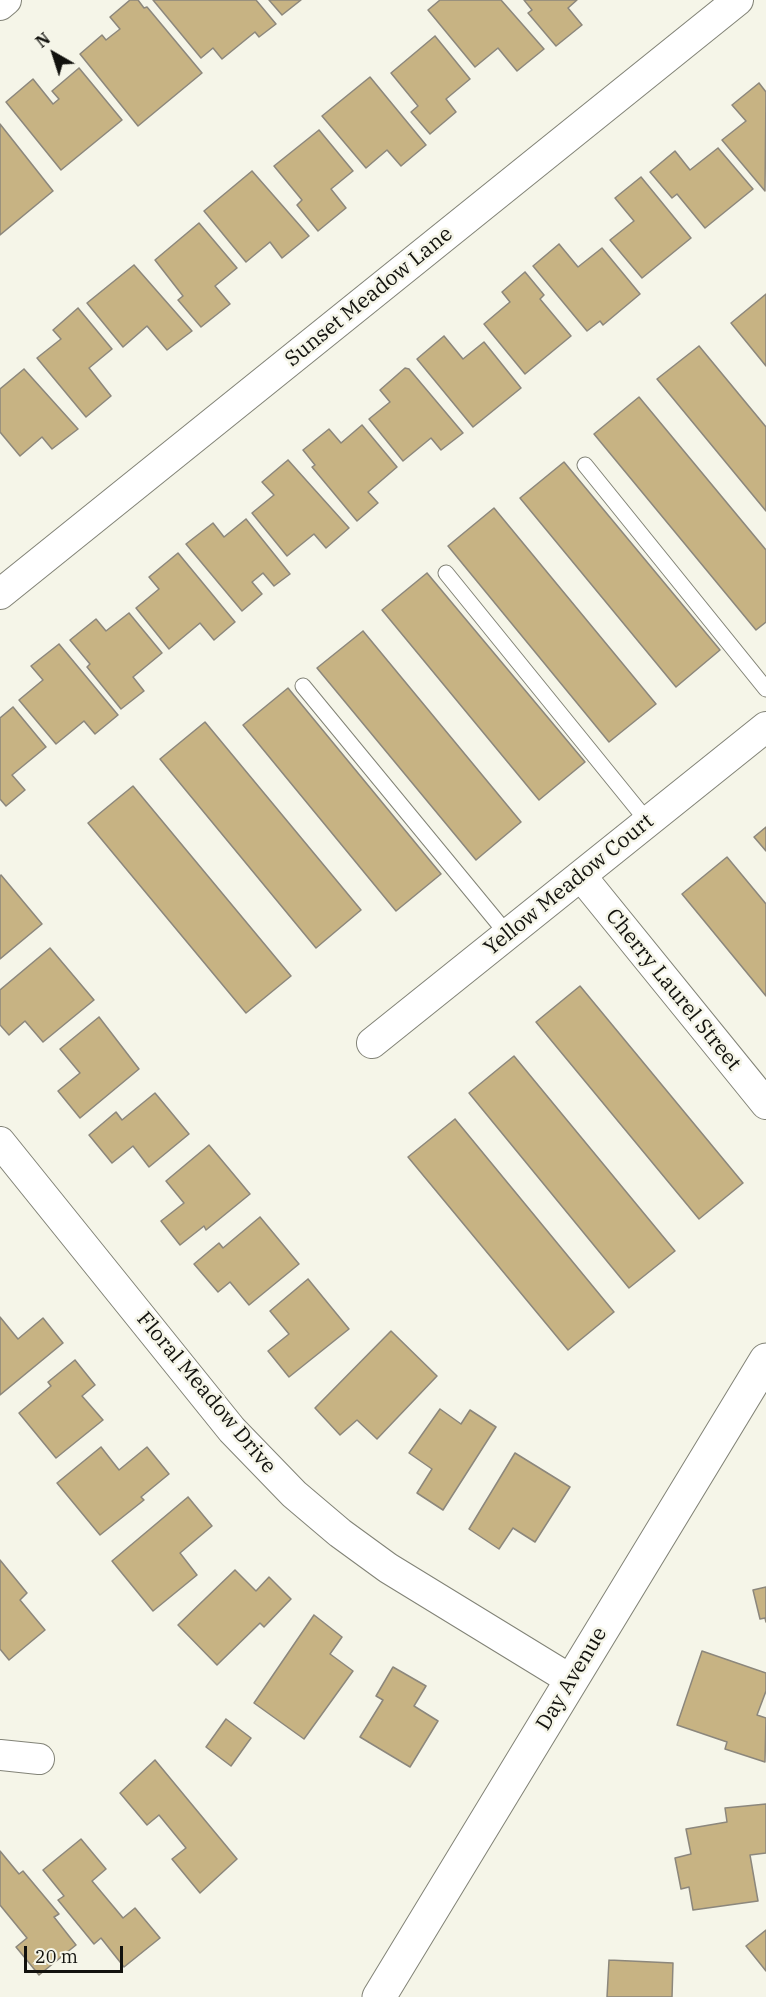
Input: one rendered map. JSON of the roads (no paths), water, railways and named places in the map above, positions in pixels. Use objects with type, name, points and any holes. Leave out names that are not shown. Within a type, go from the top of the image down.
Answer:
[{"type":"street","points":[[0,5],[6,0]]},
{"type":"street","name":"Sunset Meadow Lane","points":[[0,594],[738,0]]},
{"type":"street","name":"Yellow Meadow Court","points":[[372,1044],[766,727]]},
{"type":"street","name":"Cherry Laurel Street","points":[[581,876],[766,1104]]},
{"type":"street","name":"Floral Meadow Drive","points":[[0,1142],[232,1430],[294,1494],[340,1533],[388,1568],[572,1680]]},
{"type":"street","name":"Day Avenue","points":[[379,1997],[766,1360]]},
{"type":"street","points":[[0,1755],[39,1759]]},
{"type":"lane","points":[[585,465],[766,689]]},
{"type":"lane","points":[[446,573],[648,822]]},
{"type":"lane","points":[[303,686],[508,935]]}]
